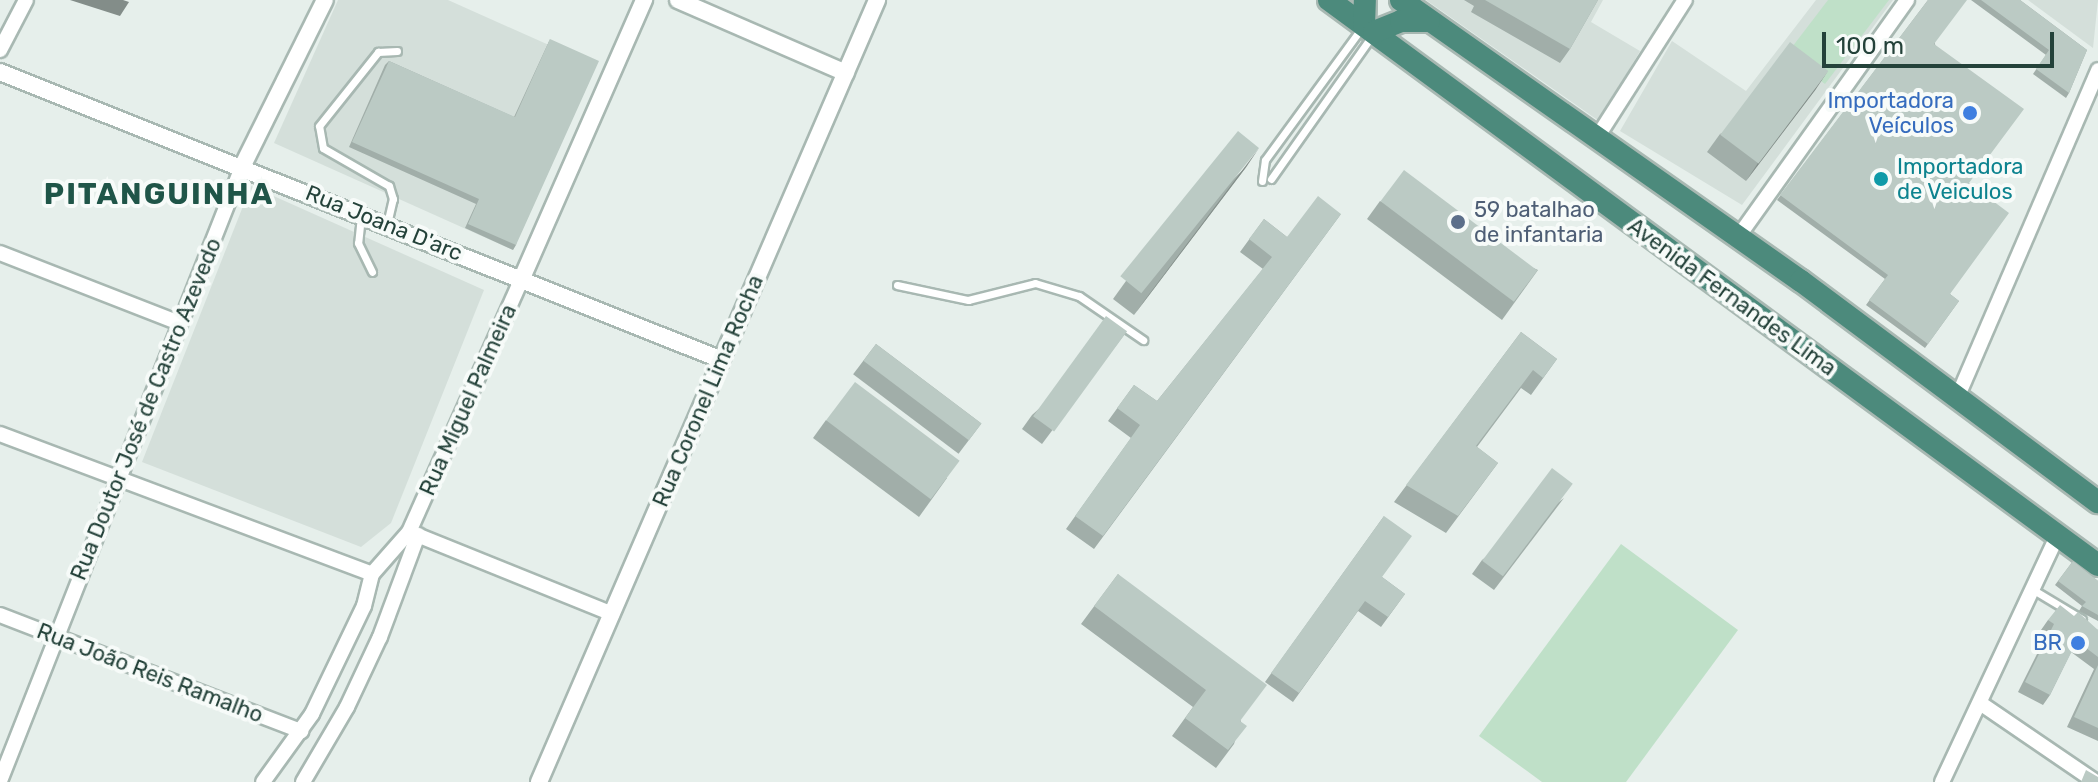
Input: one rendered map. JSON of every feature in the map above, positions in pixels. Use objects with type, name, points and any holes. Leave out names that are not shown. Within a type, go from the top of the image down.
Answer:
[{"type":"highway","name":"Avenida Fernandes Lima","points":[[1329,0],[2098,565]]},
{"type":"highway","points":[[1365,0],[1369,28],[1401,21],[1429,21]]},
{"type":"highway","points":[[1401,0],[1738,237],[2098,500]]},
{"type":"street","points":[[0,50],[26,0]]},
{"type":"street","name":"Rua Doutor José de Castro Azevedo","points":[[0,781],[242,167],[325,0]]},
{"type":"street","name":"Rua Miguel Palmeira","points":[[303,782],[347,707],[380,637],[414,534],[644,0]]},
{"type":"street","points":[[678,0],[846,73]]},
{"type":"street","name":"Rua Coronel Lima Rocha","points":[[539,782],[877,0]]},
{"type":"street","points":[[1596,139],[1685,0]]},
{"type":"street","points":[[1738,237],[1907,0]]},
{"type":"street","points":[[1957,398],[2098,70]]},
{"type":"street","name":"Rua Joana D'arc","points":[[0,72],[722,360]]},
{"type":"street","points":[[0,253],[180,323]]},
{"type":"street","points":[[0,434],[372,574]]},
{"type":"street","points":[[414,534],[612,614]]},
{"type":"street","name":"Rua Miguel Palmeira","points":[[263,782],[301,731],[364,606],[372,574],[414,534]]},
{"type":"street","points":[[1942,782],[2057,536]]},
{"type":"street","name":"Rua João Reis Ramalho","points":[[0,615],[301,731]]},
{"type":"street","points":[[1980,703],[2096,782]]},
{"type":"lane","points":[[1271,179],[1369,28]]},
{"type":"lane","points":[[1262,181],[1265,160],[1369,28]]},
{"type":"lane","points":[[387,224],[393,199],[389,186],[323,148],[318,139],[319,126],[378,52],[397,51]]},
{"type":"lane","points":[[361,214],[358,243],[372,272]]},
{"type":"lane","points":[[897,285],[968,300],[1035,283],[1079,296],[1143,340]]},
{"type":"lane","points":[[2032,589],[2089,624]]},
{"type":"shaded area","points":[[338,0],[448,0],[596,66],[513,250],[274,143]]},
{"type":"shaded area","points":[[1426,0],[1603,0],[1591,22],[1640,51],[1599,121]]},
{"type":"shaded area","points":[[1816,0],[1893,0],[1742,205],[1620,131],[1672,41],[1746,91]]},
{"type":"shaded area","points":[[2028,0],[2098,0],[2093,48]]},
{"type":"shaded area","points":[[251,186],[484,290],[391,523],[361,547],[142,462]]},
{"type":"green space","points":[[1828,0],[1889,0],[1825,84],[1786,55]]},
{"type":"green space","points":[[1621,544],[1738,630],[1626,782],[1542,782],[1479,736]]},
{"type":"building","points":[[1485,0],[1598,0],[1570,49]]},
{"type":"building","name":"Importadora de Veiculos","points":[[1928,0],[1967,0],[1934,44],[2024,109],[1969,183],[2009,213],[1950,294],[1959,301],[1928,344],[1869,300],[1888,275],[1780,195]]},
{"type":"building","points":[[1981,0],[2020,0],[2087,50],[2069,93],[2036,69],[2049,50]]},
{"type":"building","points":[[550,39],[599,61],[516,245],[468,224],[479,199],[352,142],[389,61],[515,117]]},
{"type":"building","points":[[1790,42],[1828,71],[1759,164],[1720,135]]},
{"type":"building","points":[[1238,131],[1259,148],[1141,293],[1120,276]]},
{"type":"building","points":[[1404,170],[1537,271],[1514,302],[1381,201]]},
{"type":"building","points":[[1318,196],[1341,214],[1103,536],[1075,516],[1140,425],[1117,408],[1134,385],[1157,401],[1272,257],[1249,239],[1264,219],[1287,237]]},
{"type":"building","points":[[1106,316],[1127,331],[1054,432],[1033,416]]},
{"type":"building","points":[[1521,332],[1557,359],[1543,378],[1533,370],[1476,446],[1498,463],[1458,516],[1406,485]]},
{"type":"building","points":[[876,344],[981,423],[969,440],[863,361]]},
{"type":"building","points":[[855,382],[960,461],[931,499],[826,420]]},
{"type":"building","points":[[1552,468],[1573,484],[1503,576],[1482,561]]},
{"type":"building","points":[[1384,516],[1412,536],[1382,577],[1405,594],[1388,617],[1365,601],[1299,693],[1271,673]]},
{"type":"building","points":[[2073,561],[2098,581],[2098,615],[2082,606],[2086,602],[2058,581]]},
{"type":"building","points":[[1118,574],[1267,685],[1240,721],[1247,726],[1228,750],[1185,718],[1206,690],[1094,606]]},
{"type":"building","points":[[2060,605],[2074,616],[2078,612],[2098,630],[2098,657],[2077,641],[2050,695],[2025,682],[2054,624],[2048,620]]},
{"type":"building","points":[[2098,665],[2098,728],[2074,717]]},
{"type":"building","points":[[2086,770],[2098,777],[2098,782],[2081,782]]},
{"type":"place","name":"Importadora Veículos","points":[[1970,113]]},
{"type":"place","name":"Importadora de Veiculos","points":[[1881,179]]},
{"type":"place","name":"59 batalhao de infantaria","points":[[1458,222]]},
{"type":"place","name":"BR","points":[[2078,643]]},
{"type":"district","name":"PITANGUINHA","points":[[159,194]]}]
